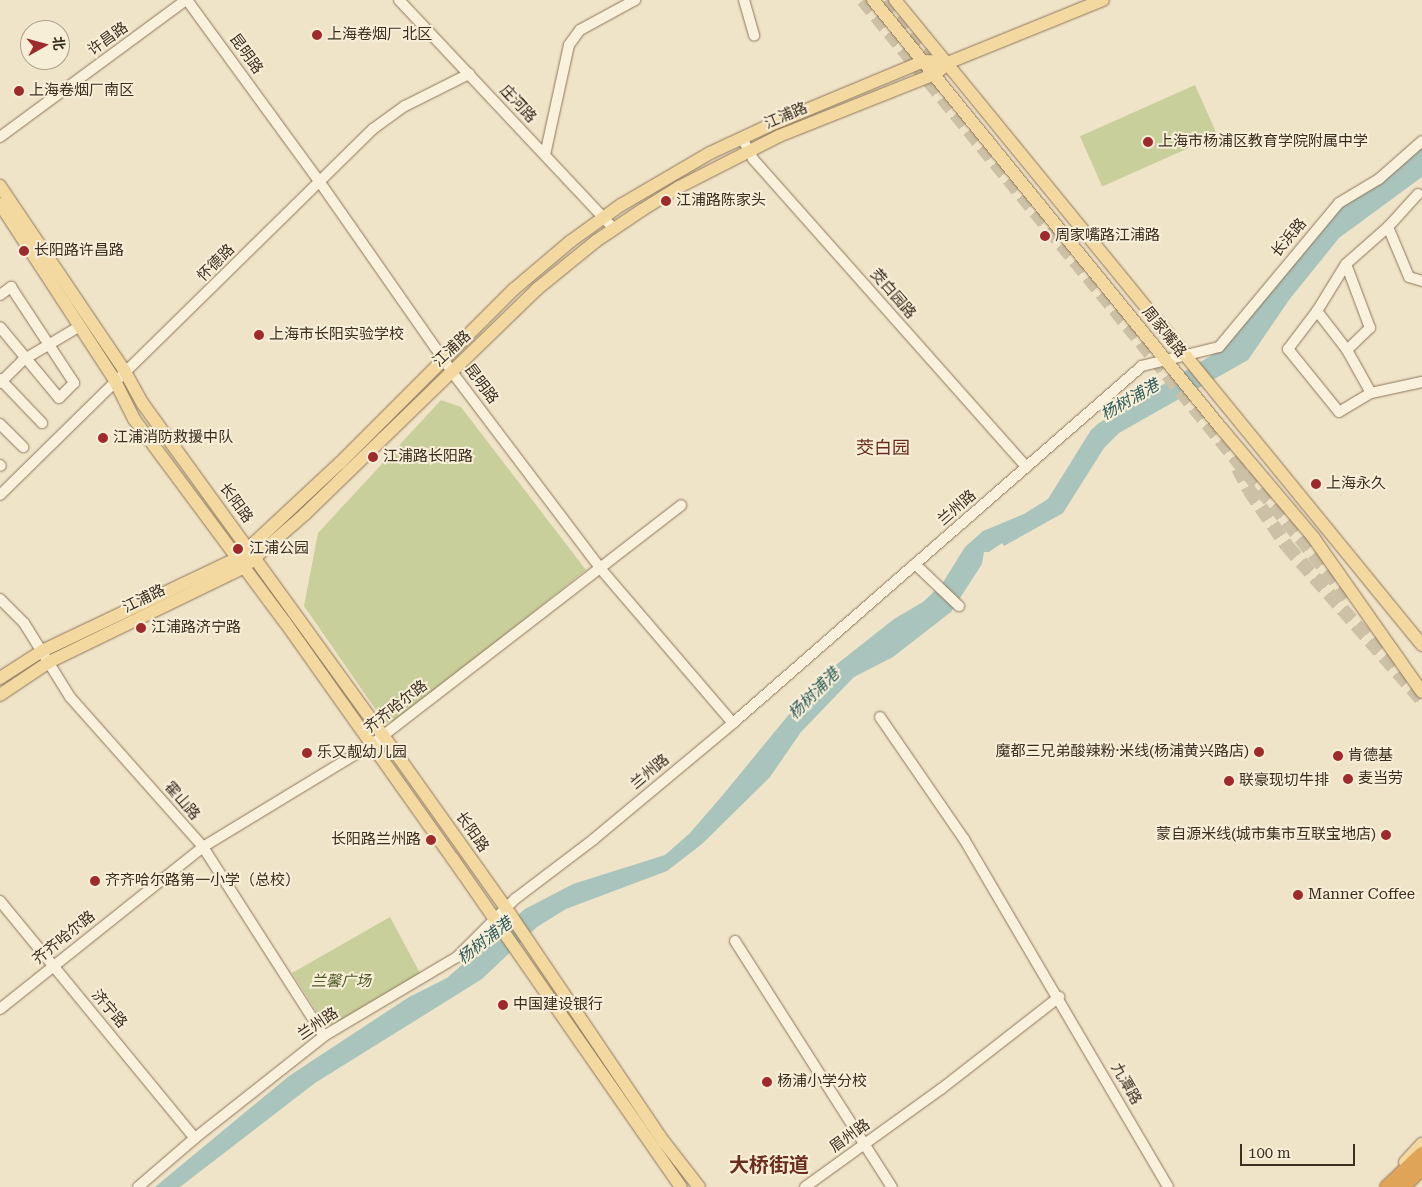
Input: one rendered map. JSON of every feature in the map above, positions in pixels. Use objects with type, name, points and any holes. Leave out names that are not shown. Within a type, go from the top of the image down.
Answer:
[{"type":"highway","points":[[1388,1187],[1422,1154]]},
{"type":"highway","points":[[1403,1187],[1422,1168]]},
{"type":"highway","points":[[1416,1187],[1422,1181]]},
{"type":"main road","name":"周家嘴路","points":[[873,0],[1194,395],[1313,537],[1422,692]]},
{"type":"main road","name":"周家嘴路","points":[[896,0],[950,62],[1028,165],[1191,361],[1422,645]]},
{"type":"main road","name":"江浦路","points":[[0,695],[49,662],[240,563],[452,372],[538,289],[614,229],[679,187],[748,150],[935,74],[950,62],[1103,0]]},
{"type":"main road","name":"江浦路","points":[[253,553],[513,290],[603,217],[678,170],[742,138],[924,61],[950,62]]},
{"type":"main road","name":"长阳路","points":[[0,186],[124,370],[143,404],[384,735],[506,908],[644,1115],[699,1187]]},
{"type":"main road","name":"长阳路","points":[[0,204],[114,379],[134,419],[371,745],[681,1187]]},
{"type":"main road","name":"江浦路","points":[[0,678],[42,651],[240,563]]},
{"type":"main road","points":[[1381,1187],[1422,1144]]},
{"type":"main road","points":[[1398,1187],[1422,1163]]},
{"type":"street","name":"许昌路","points":[[0,137],[187,0]]},
{"type":"street","name":"昆明路","points":[[187,0],[319,180],[452,372],[600,568],[733,724]]},
{"type":"street","name":"庄河路","points":[[399,0],[614,229]]},
{"type":"street","points":[[545,155],[569,44],[580,30],[635,0]]},
{"type":"street","points":[[744,0],[754,36]]},
{"type":"street","name":"怀德路","points":[[0,495],[114,379],[157,343],[319,180],[392,115],[469,74]]},
{"type":"street","name":"茭白园路","points":[[742,138],[748,150],[1026,467]]},
{"type":"street","name":"长浜路","points":[[1165,359],[1191,361],[1219,347],[1339,203],[1379,179],[1422,141]]},
{"type":"street","points":[[1421,196],[1346,264],[1317,311],[1288,349],[1339,412],[1371,393],[1422,382]]},
{"type":"street","points":[[1388,227],[1408,277],[1422,281]]},
{"type":"street","points":[[1346,264],[1370,328],[1347,350]]},
{"type":"street","points":[[0,295],[11,287],[74,379],[74,383],[59,398],[24,359],[0,327]]},
{"type":"street","points":[[1317,311],[1347,350],[1371,393]]},
{"type":"street","points":[[42,423],[0,381],[24,359],[80,326]]},
{"type":"street","name":"兰州路","points":[[138,1187],[195,1138],[324,1036],[457,958],[494,918],[733,724],[1142,366],[1165,359]]},
{"type":"street","points":[[0,424],[23,447]]},
{"type":"street","name":"齐齐哈尔路","points":[[0,1009],[203,847],[371,745],[681,505]]},
{"type":"street","points":[[915,564],[959,606]]},
{"type":"street","name":"霍山路","points":[[0,599],[24,623],[70,697],[203,847],[324,1036]]},
{"type":"street","name":"九潭路","points":[[880,717],[964,839],[1015,931],[1059,996],[1168,1187]]},
{"type":"street","name":"济宁路","points":[[0,901],[195,1138]]},
{"type":"street","points":[[735,941],[892,1187]]},
{"type":"street","name":"眉州路","points":[[805,1187],[913,1110],[1059,996]]},
{"type":"green space","points":[[1195,85],[1217,135],[1102,186],[1080,136]]},
{"type":"green space","name":"江浦公园","points":[[441,400],[461,407],[586,570],[397,721],[385,723],[304,606],[318,533]]},
{"type":"green space","name":"兰馨广场","points":[[390,917],[420,973],[335,1025],[327,1024],[322,1020],[292,973]]},
{"type":"water","name":"杨树浦港","points":[[1422,148],[1422,177],[1339,238],[1289,300],[1248,360],[1119,433],[1104,448],[1063,513],[1004,546],[1002,543],[989,552],[984,552],[982,564],[951,612],[893,657],[854,677],[801,732],[770,777],[702,844],[667,871],[566,909],[537,927],[482,979],[315,1083],[180,1187],[155,1187],[289,1076],[409,997],[447,978],[525,909],[573,884],[665,855],[690,833],[818,679],[894,619],[923,602],[942,584],[965,547],[983,531],[1024,514],[1048,499],[1091,430],[1099,423],[1217,352],[1341,207],[1394,172]]},
{"type":"tunnel","points":[[863,0],[1348,597]]},
{"type":"tunnel","points":[[886,0],[943,68]]},
{"type":"tunnel","points":[[1238,468],[1249,490],[1287,546],[1422,700]]},
{"type":"place","name":"上海卷烟厂北区","points":[[317,35]]},
{"type":"place","name":"上海卷烟厂南区","points":[[19,91]]},
{"type":"place","name":"上海市杨浦区教育学院附属中学","points":[[1148,142]]},
{"type":"place","name":"江浦路陈家头","points":[[666,201]]},
{"type":"place","name":"周家嘴路江浦路","points":[[1045,236]]},
{"type":"place","name":"长阳路许昌路","points":[[24,251]]},
{"type":"place","name":"上海市长阳实验学校","points":[[259,335]]},
{"type":"place","name":"江浦消防救援中队","points":[[103,438]]},
{"type":"place","name":"江浦路长阳路","points":[[373,457]]},
{"type":"place","name":"上海永久","points":[[1316,484]]},
{"type":"place","name":"江浦公园","points":[[238,549]]},
{"type":"place","name":"江浦路济宁路","points":[[141,628]]},
{"type":"place","name":"魔都三兄弟酸辣粉·米线(杨浦黄兴路店)","points":[[1259,752]]},
{"type":"place","name":"乐又靓幼儿园","points":[[307,753]]},
{"type":"place","name":"肯德基","points":[[1338,756]]},
{"type":"place","name":"麦当劳","points":[[1348,779]]},
{"type":"place","name":"联豪现切牛排","points":[[1229,781]]},
{"type":"place","name":"蒙自源米线(城市集市互联宝地店)","points":[[1386,835]]},
{"type":"place","name":"长阳路兰州路","points":[[431,840]]},
{"type":"place","name":"齐齐哈尔路第一小学（总校）","points":[[95,881]]},
{"type":"place","name":"Manner Coffee","points":[[1298,895]]},
{"type":"place","name":"中国建设银行","points":[[503,1005]]},
{"type":"place","name":"杨浦小学分校","points":[[767,1082]]},
{"type":"district","name":"茭白园","points":[[883,448]]},
{"type":"district","name":"大桥街道","points":[[769,1165]]}]
